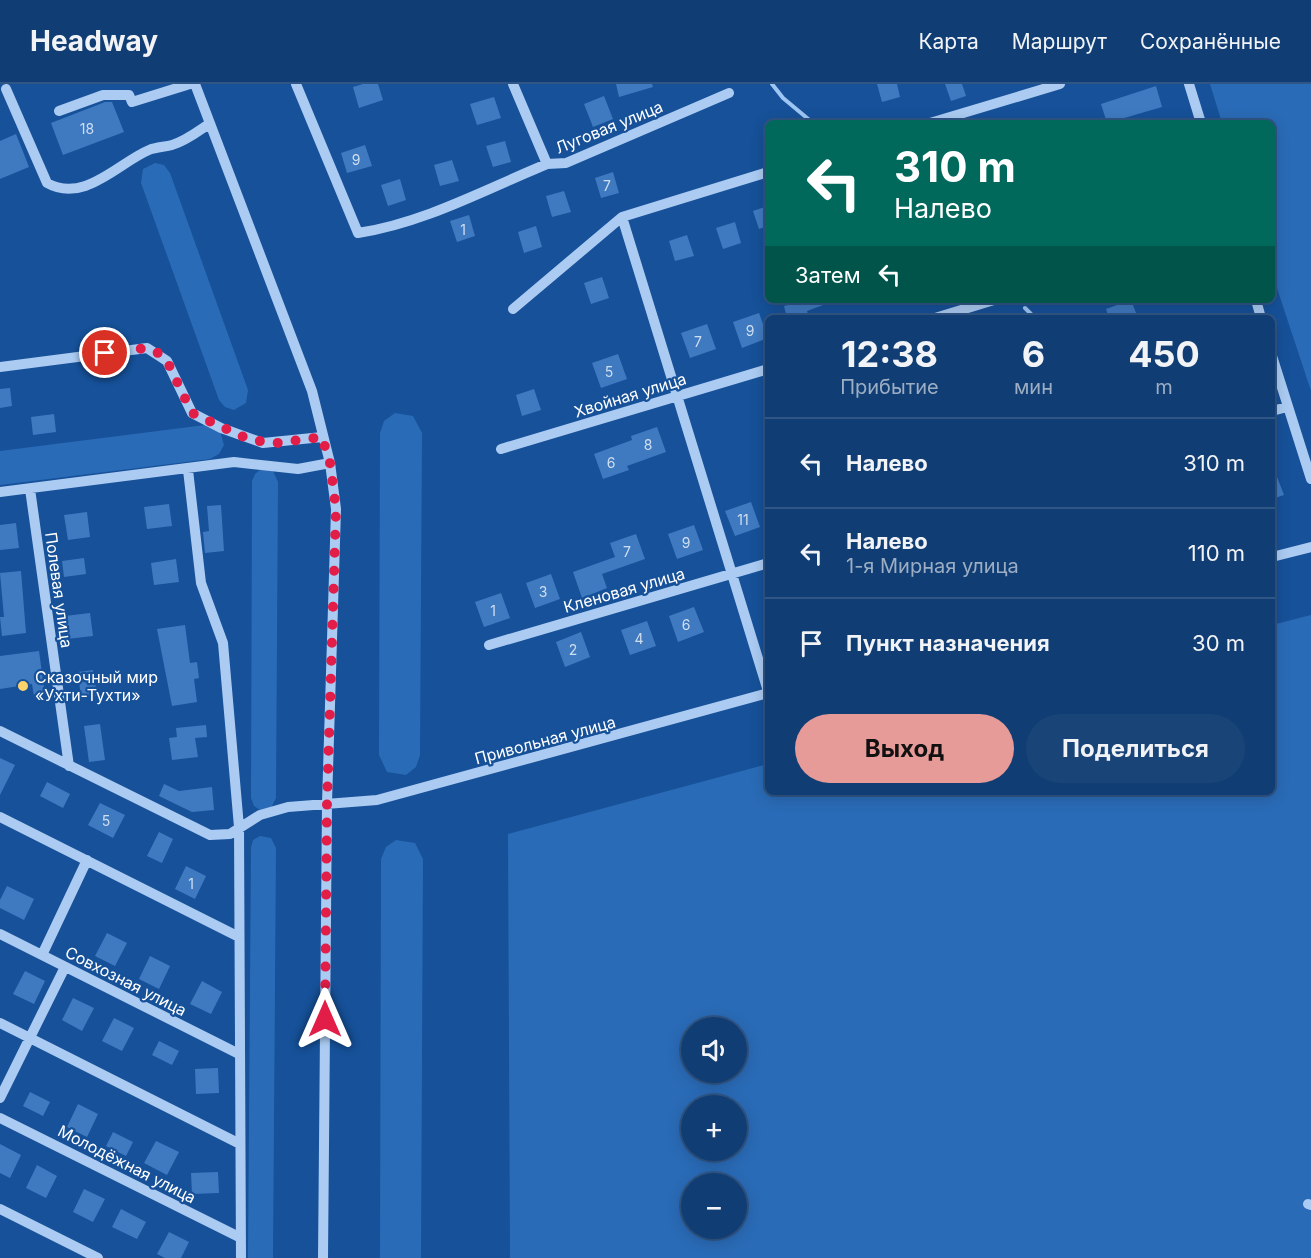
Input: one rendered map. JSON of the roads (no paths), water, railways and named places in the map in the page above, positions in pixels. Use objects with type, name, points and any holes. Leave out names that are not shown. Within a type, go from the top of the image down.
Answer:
[{"type":"street","points":[[59,111],[103,95],[129,95],[132,102],[190,84]]},
{"type":"street","points":[[195,84],[312,391],[330,463],[336,509],[327,803],[323,1258]]},
{"type":"street","points":[[296,84],[358,233],[387,229],[415,219],[547,164]]},
{"type":"street","name":"Луговая улица","points":[[513,84],[547,164],[566,164],[729,93]]},
{"type":"street","points":[[940,120],[1060,84]]},
{"type":"street","points":[[1189,84],[1200,120]]},
{"type":"street","points":[[6,89],[48,183],[55,187],[77,188],[93,184],[150,149],[183,141],[209,124]]},
{"type":"street","points":[[513,309],[621,217],[765,173]]},
{"type":"street","points":[[621,217],[765,682]]},
{"type":"street","points":[[945,315],[984,303]]},
{"type":"street","points":[[0,367],[147,348],[167,361],[192,413],[221,429],[263,443],[322,437]]},
{"type":"street","points":[[1275,366],[1311,479]]},
{"type":"street","name":"Хвойная улица","points":[[501,449],[765,370]]},
{"type":"street","points":[[1275,410],[1287,407]]},
{"type":"street","points":[[0,492],[188,470],[234,462],[298,469],[330,463]]},
{"type":"street","points":[[188,470],[201,583],[224,643],[239,827],[241,1258]]},
{"type":"street","name":"Полевая улица","points":[[30,489],[69,766]]},
{"type":"street","points":[[1275,556],[1311,547]]},
{"type":"street","name":"Кленовая улица","points":[[489,645],[765,564]]},
{"type":"street","name":"Привольная улица","points":[[239,827],[260,815],[288,807],[377,800],[765,693]]},
{"type":"street","points":[[0,731],[210,835],[230,834],[239,827]]},
{"type":"street","points":[[0,817],[239,937]]},
{"type":"street","points":[[42,956],[87,860]]},
{"type":"street","name":"Совхозная улица","points":[[0,934],[239,1054]]},
{"type":"street","points":[[0,1098],[65,966]]},
{"type":"street","points":[[0,1023],[240,1144]]},
{"type":"street","name":"Молодёжная улица","points":[[0,1118],[241,1238]]},
{"type":"street","points":[[0,1209],[98,1258]]},
{"type":"waterway","points":[[772,84],[783,98],[809,120]]},
{"type":"waterway","points":[[1025,308],[1032,315]]},
{"type":"place","name":"Сказочный мир «Ухти-Тухти»","points":[[23,686]]}]
